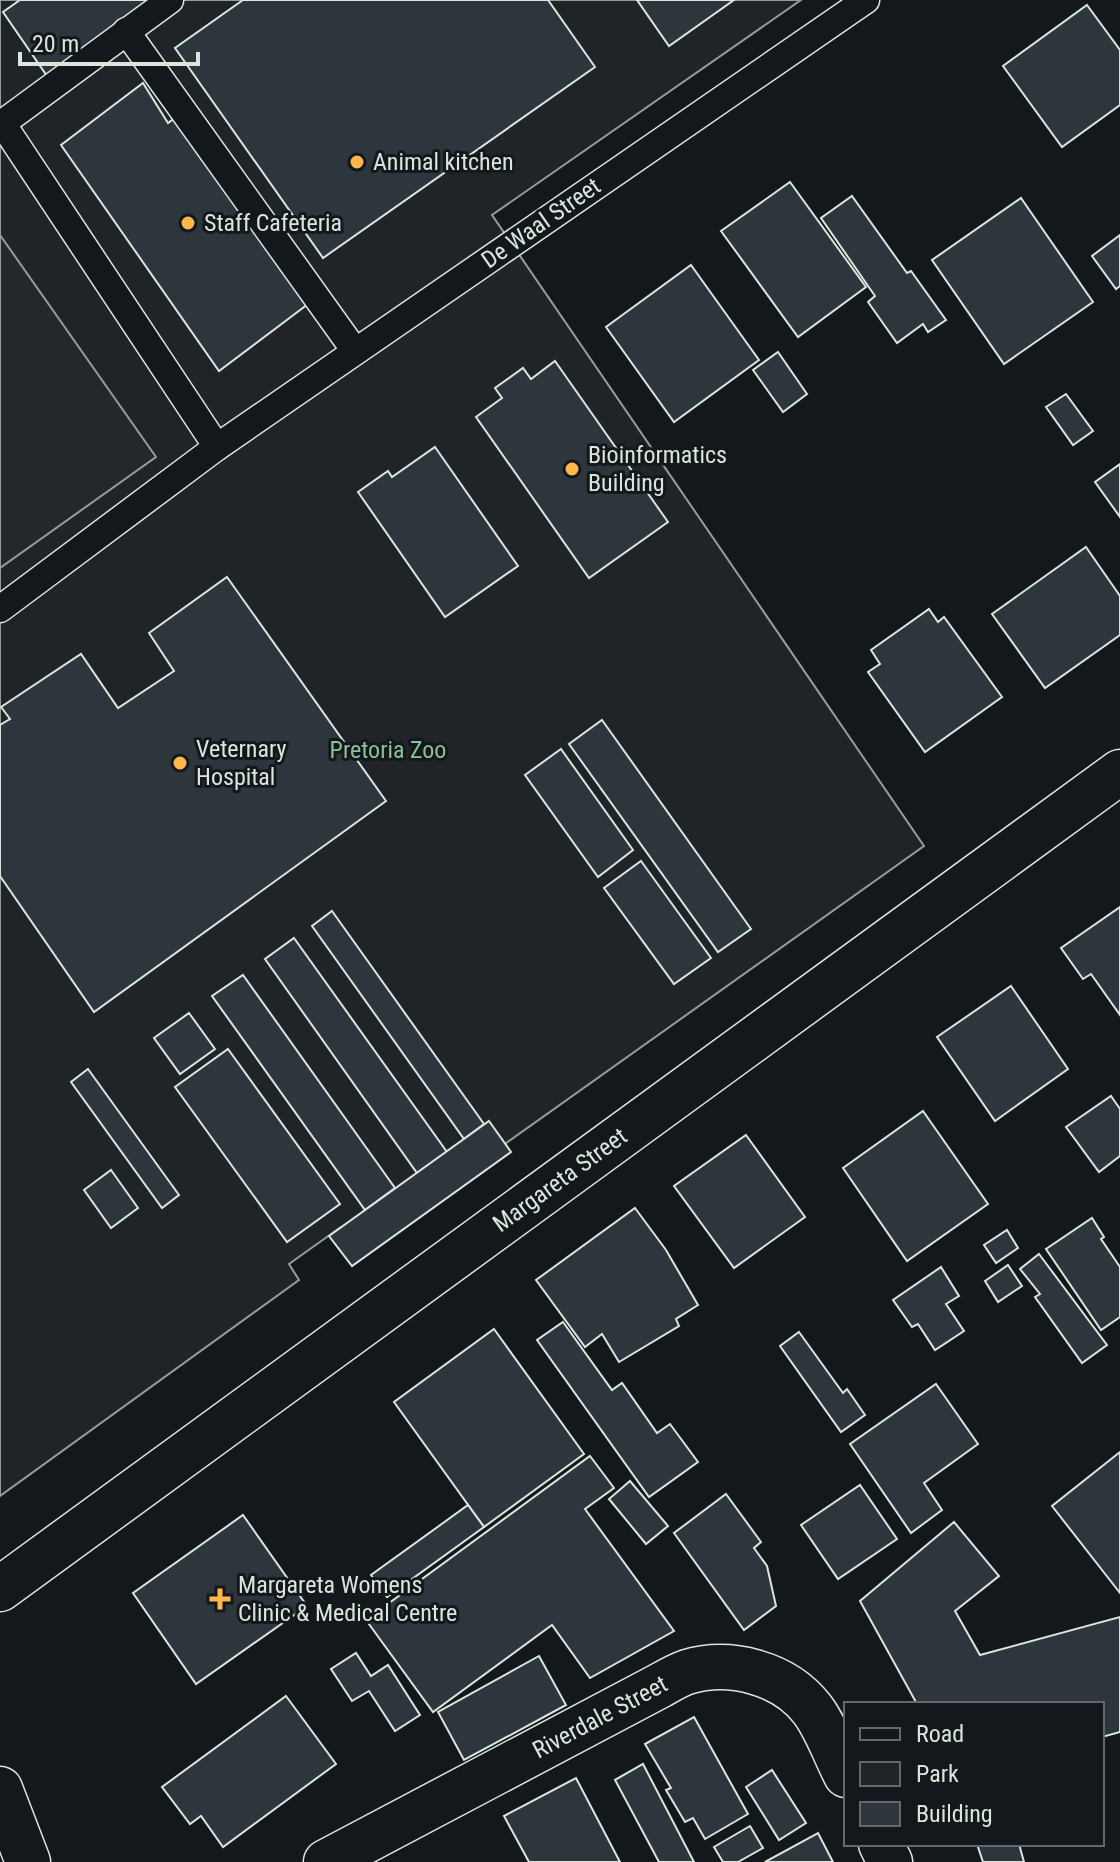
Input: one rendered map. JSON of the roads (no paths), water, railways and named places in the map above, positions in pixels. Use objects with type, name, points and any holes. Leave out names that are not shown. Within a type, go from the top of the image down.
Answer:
[{"type":"street","name":"Margareta Street","points":[[0,1589],[1120,772]]},
{"type":"street","name":"Riverdale Street","points":[[326,1862],[659,1686],[687,1673],[718,1667],[748,1670],[772,1678],[795,1692],[812,1709],[844,1771]]},
{"type":"street","points":[[0,1789],[28,1862]]},
{"type":"lane","points":[[170,0],[1,124],[217,447]]},
{"type":"lane","name":"De Waal Street","points":[[0,609],[217,447],[866,0]]},
{"type":"lane","points":[[126,31],[355,351]]},
{"type":"place","name":"Animal kitchen","points":[[357,162]]},
{"type":"place","name":"Staff Cafeteria","points":[[188,223]]},
{"type":"place","name":"Bioinformatics Building","points":[[572,469]]},
{"type":"place","name":"Veternary Hospital","points":[[180,763]]},
{"type":"place","name":"Margareta Womens Clinic & Medical Centre","points":[[220,1599]]},
{"type":"park label","name":"Pretoria Zoo","points":[[388,750]]}]
